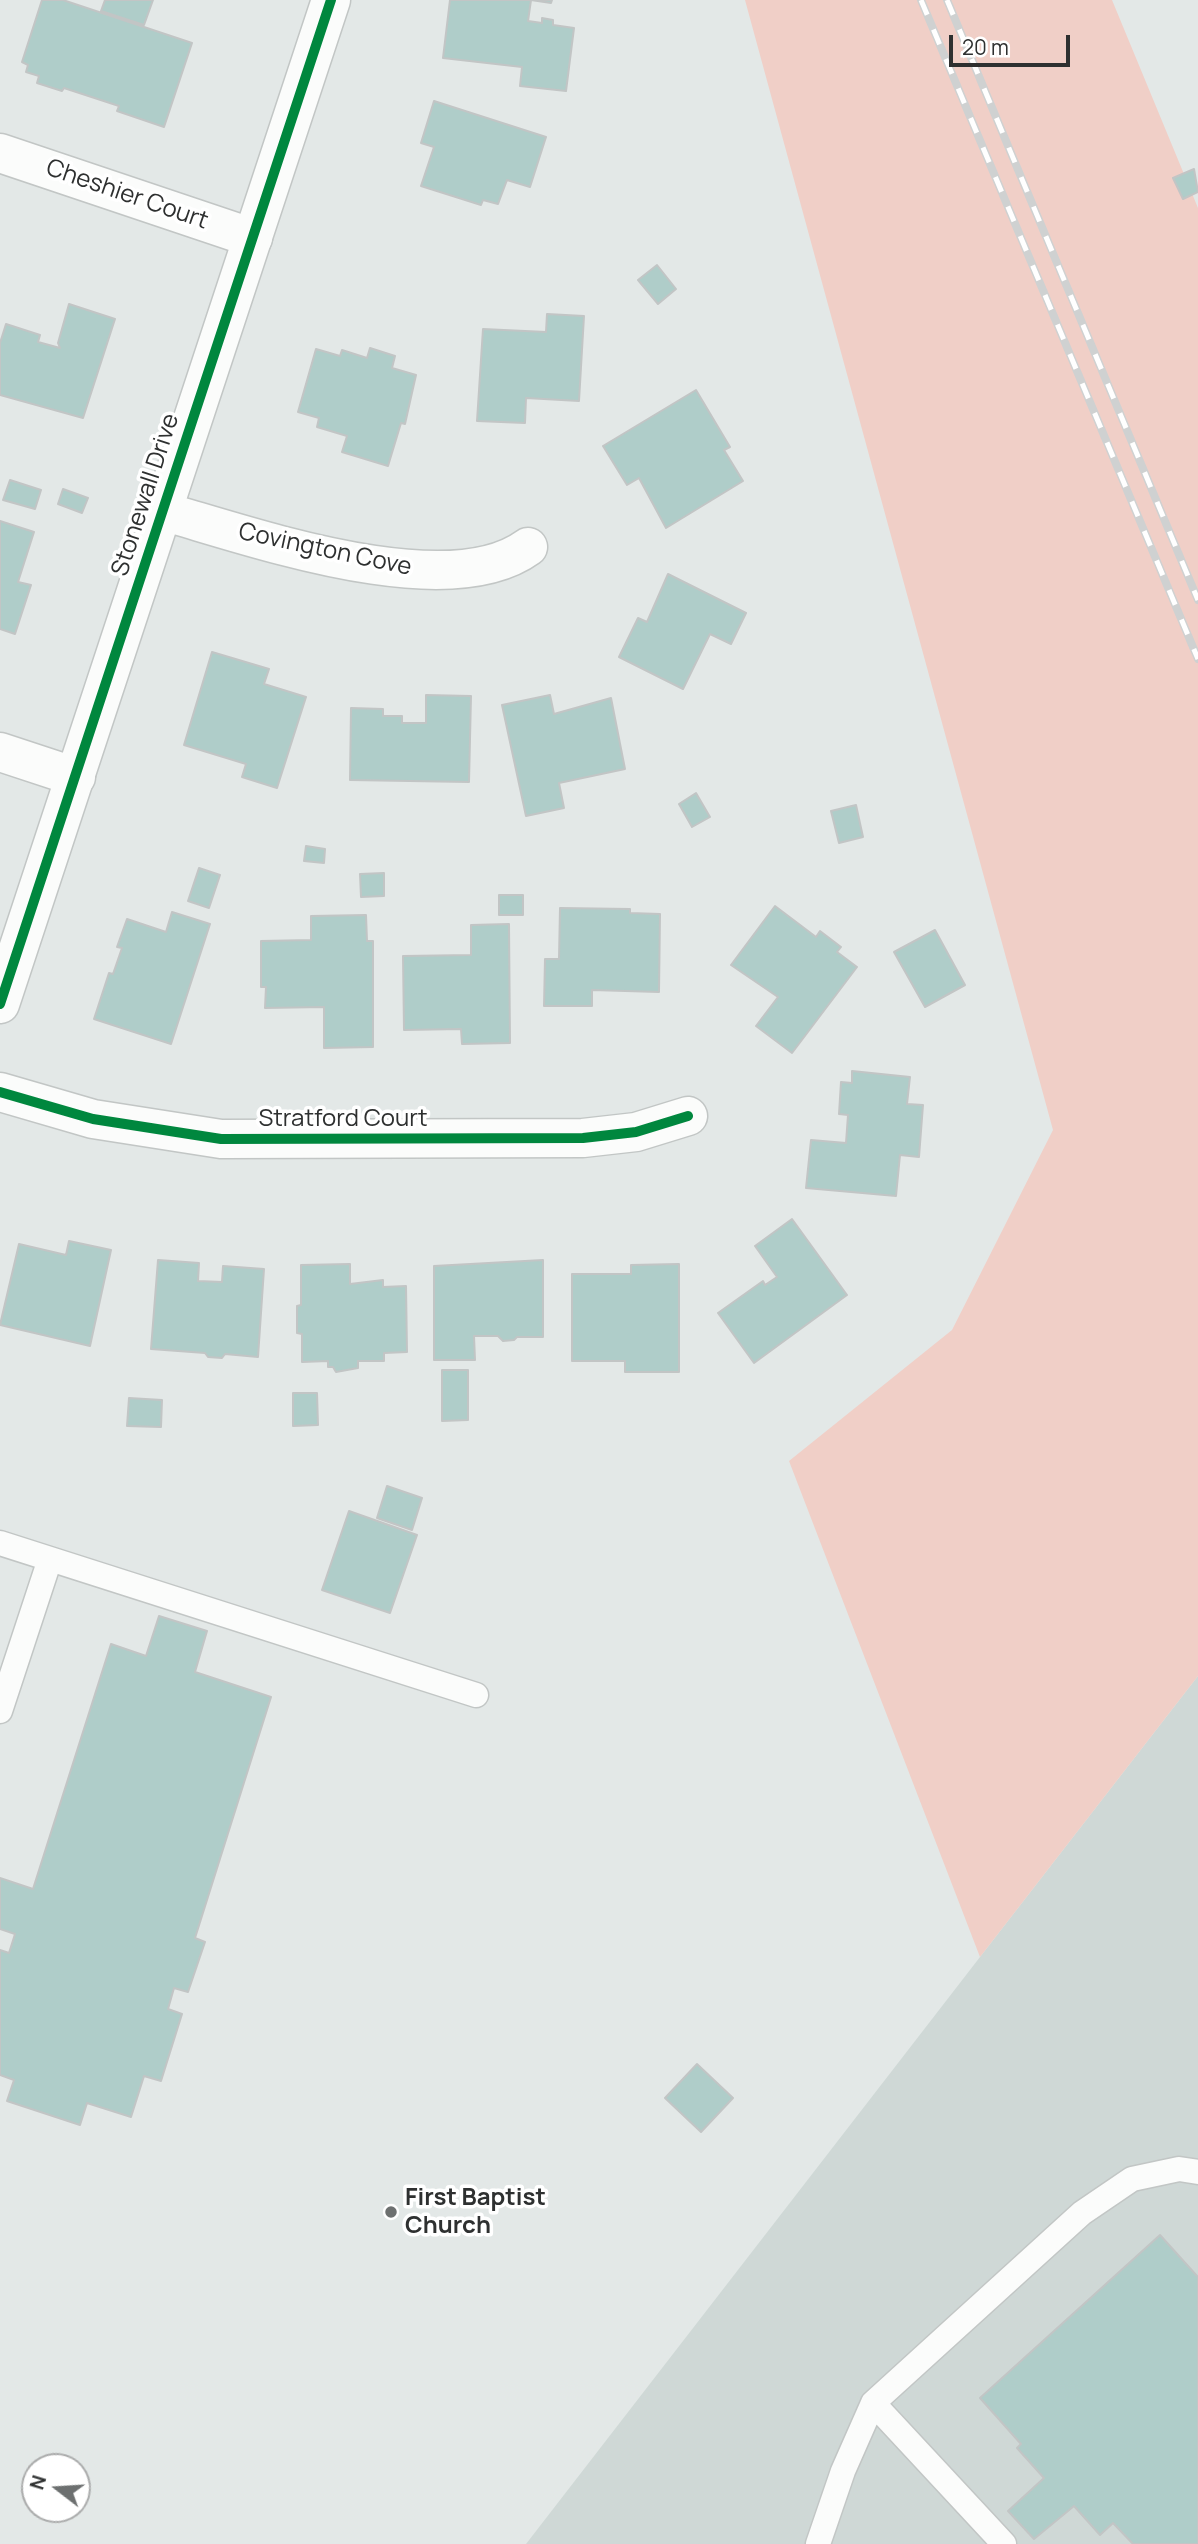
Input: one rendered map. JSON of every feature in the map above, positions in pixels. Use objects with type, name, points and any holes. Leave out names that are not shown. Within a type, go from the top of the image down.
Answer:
[{"type":"street","name":"Stonewall Drive","points":[[0,1004],[331,0]]},
{"type":"street","name":"Cheshier Court","points":[[0,153],[253,238]]},
{"type":"street","name":"Covington Cove","points":[[162,511],[298,549],[386,566],[432,571],[499,562],[527,547]]},
{"type":"street","points":[[0,752],[76,777]]},
{"type":"street","name":"Stratford Court","points":[[0,1092],[93,1119],[221,1139],[583,1138],[636,1132],[688,1116]]},
{"type":"lane","points":[[0,1543],[476,1695]]},
{"type":"lane","points":[[0,1711],[50,1559]]},
{"type":"lane","points":[[818,2544],[843,2471],[873,2403],[1082,2213],[1132,2179],[1179,2169],[1198,2172]]},
{"type":"lane","points":[[873,2403],[1004,2544]]},
{"type":"shaded area","points":[[745,0],[1112,0],[1198,208],[1198,1676],[980,1957],[789,1461],[952,1330],[1053,1130]]},
{"type":"shaded area","points":[[1198,1676],[1198,2544],[526,2544],[980,1957]]},
{"type":"building","points":[[42,0],[63,0],[192,43],[164,127],[117,111],[119,106],[64,88],[62,91],[37,83],[39,76],[26,72],[28,65],[22,62]]},
{"type":"building","points":[[105,0],[153,0],[144,25],[101,11]]},
{"type":"building","points":[[450,0],[531,0],[528,21],[542,23],[542,18],[553,20],[553,25],[574,28],[566,91],[520,86],[522,67],[443,58]]},
{"type":"building","points":[[531,0],[552,0],[551,3]]},
{"type":"building","points":[[434,101],[546,137],[530,187],[507,180],[498,204],[483,200],[481,205],[421,186],[434,147],[421,143]]},
{"type":"building","points":[[1194,169],[1198,192],[1183,199],[1173,178]]},
{"type":"building","points":[[657,265],[676,289],[658,304],[638,280]]},
{"type":"building","points":[[69,304],[115,319],[83,418],[0,395],[0,343],[6,324],[40,335],[38,342],[60,348],[58,343]]},
{"type":"building","points":[[547,314],[584,316],[579,401],[526,398],[525,423],[477,421],[483,329],[546,332]]},
{"type":"building","points":[[370,348],[395,356],[392,368],[416,375],[405,424],[401,423],[388,466],[342,452],[347,436],[317,427],[319,418],[298,412],[316,349],[340,356],[342,350],[367,358]]},
{"type":"building","points":[[696,390],[730,447],[724,450],[743,481],[666,528],[639,478],[627,485],[603,446]]},
{"type":"building","points":[[10,480],[41,490],[35,509],[3,500]]},
{"type":"building","points":[[63,489],[88,498],[82,513],[58,504]]},
{"type":"building","points":[[0,521],[34,532],[18,582],[31,585],[15,634],[0,629]]},
{"type":"building","points":[[668,574],[746,613],[731,644],[710,634],[683,689],[619,657],[638,618],[647,622]]},
{"type":"building","points":[[212,652],[269,669],[264,684],[306,697],[277,788],[242,777],[246,764],[184,745]]},
{"type":"building","points":[[426,695],[471,696],[469,782],[350,780],[351,708],[383,709],[383,716],[402,716],[402,723],[426,723]]},
{"type":"building","points":[[550,695],[554,714],[611,698],[625,769],[559,783],[564,808],[526,816],[502,705]]},
{"type":"building","points":[[696,793],[710,817],[692,827],[679,804]]},
{"type":"building","points":[[856,805],[863,837],[839,843],[831,811]]},
{"type":"building","points":[[306,846],[325,849],[324,863],[304,861]]},
{"type":"building","points":[[199,868],[220,875],[209,908],[188,901]]},
{"type":"building","points":[[384,873],[384,896],[361,897],[360,874]]},
{"type":"building","points":[[499,895],[523,895],[523,915],[499,915]]},
{"type":"building","points":[[775,906],[816,937],[820,931],[841,947],[837,952],[857,967],[792,1053],[756,1026],[778,997],[731,965]]},
{"type":"building","points":[[560,908],[630,909],[630,913],[660,914],[659,992],[592,990],[592,1006],[544,1006],[545,959],[559,959]]},
{"type":"building","points":[[172,912],[210,924],[171,1044],[94,1019],[109,973],[113,974],[122,948],[117,947],[127,919],[166,932]]},
{"type":"building","points":[[366,915],[367,941],[373,941],[373,1047],[324,1048],[324,1007],[265,1008],[266,987],[261,987],[261,941],[311,940],[311,916]]},
{"type":"building","points":[[509,924],[510,1043],[462,1044],[461,1029],[404,1030],[403,956],[471,955],[471,925]]},
{"type":"building","points":[[935,930],[965,985],[925,1007],[894,952]]},
{"type":"building","points":[[852,1071],[910,1077],[907,1104],[923,1105],[919,1157],[900,1155],[896,1196],[806,1188],[811,1140],[846,1143],[848,1115],[839,1114],[841,1082],[852,1083]]},
{"type":"building","points":[[792,1219],[847,1295],[754,1363],[718,1313],[763,1281],[765,1285],[777,1277],[755,1246]]},
{"type":"building","points":[[69,1241],[111,1250],[90,1346],[0,1325],[19,1244],[66,1255]]},
{"type":"building","points":[[158,1260],[199,1263],[198,1281],[222,1282],[223,1266],[264,1269],[258,1357],[225,1354],[222,1358],[208,1357],[205,1353],[151,1349]]},
{"type":"building","points":[[543,1260],[543,1337],[517,1337],[503,1341],[498,1336],[474,1336],[475,1360],[434,1360],[434,1266]]},
{"type":"building","points":[[350,1264],[350,1284],[383,1280],[383,1287],[406,1286],[407,1352],[384,1353],[384,1361],[358,1361],[358,1368],[336,1372],[333,1367],[328,1367],[328,1361],[302,1362],[302,1334],[297,1333],[297,1306],[301,1305],[301,1265]]},
{"type":"building","points":[[679,1264],[679,1372],[625,1372],[625,1361],[572,1361],[572,1274],[631,1274],[631,1265]]},
{"type":"building","points":[[442,1370],[468,1370],[468,1420],[442,1421]]},
{"type":"building","points":[[293,1393],[317,1393],[318,1425],[293,1426]]},
{"type":"building","points":[[129,1398],[162,1400],[161,1427],[127,1426]]},
{"type":"building","points":[[387,1486],[422,1498],[412,1530],[377,1518]]},
{"type":"building","points":[[349,1511],[417,1535],[390,1613],[322,1590]]},
{"type":"building","points":[[159,1616],[207,1631],[195,1672],[271,1697],[195,1938],[205,1942],[188,1992],[174,1988],[168,2009],[182,2014],[161,2081],[144,2076],[131,2117],[87,2103],[80,2125],[7,2101],[14,2080],[0,2075],[0,1950],[9,1953],[15,1934],[0,1929],[0,1878],[33,1889],[111,1644],[146,1656]]},
{"type":"building","points":[[697,2064],[733,2098],[701,2132],[665,2098]]},
{"type":"building","points":[[1160,2235],[1198,2277],[1198,2544],[1133,2544],[1113,2523],[1100,2535],[1074,2506],[1034,2539],[1008,2511],[1044,2478],[1017,2448],[1021,2444],[980,2398]]},
{"type":"railway","points":[[921,0],[1198,659]]},
{"type":"railway","points":[[947,0],[1198,600]]},
{"type":"cycle path","points":[[0,1004],[331,0]]},
{"type":"cycle path","points":[[0,1092],[93,1119],[221,1139],[583,1138],[636,1132],[688,1116]]},
{"type":"place","name":"First Baptist Church","points":[[391,2212]]}]
